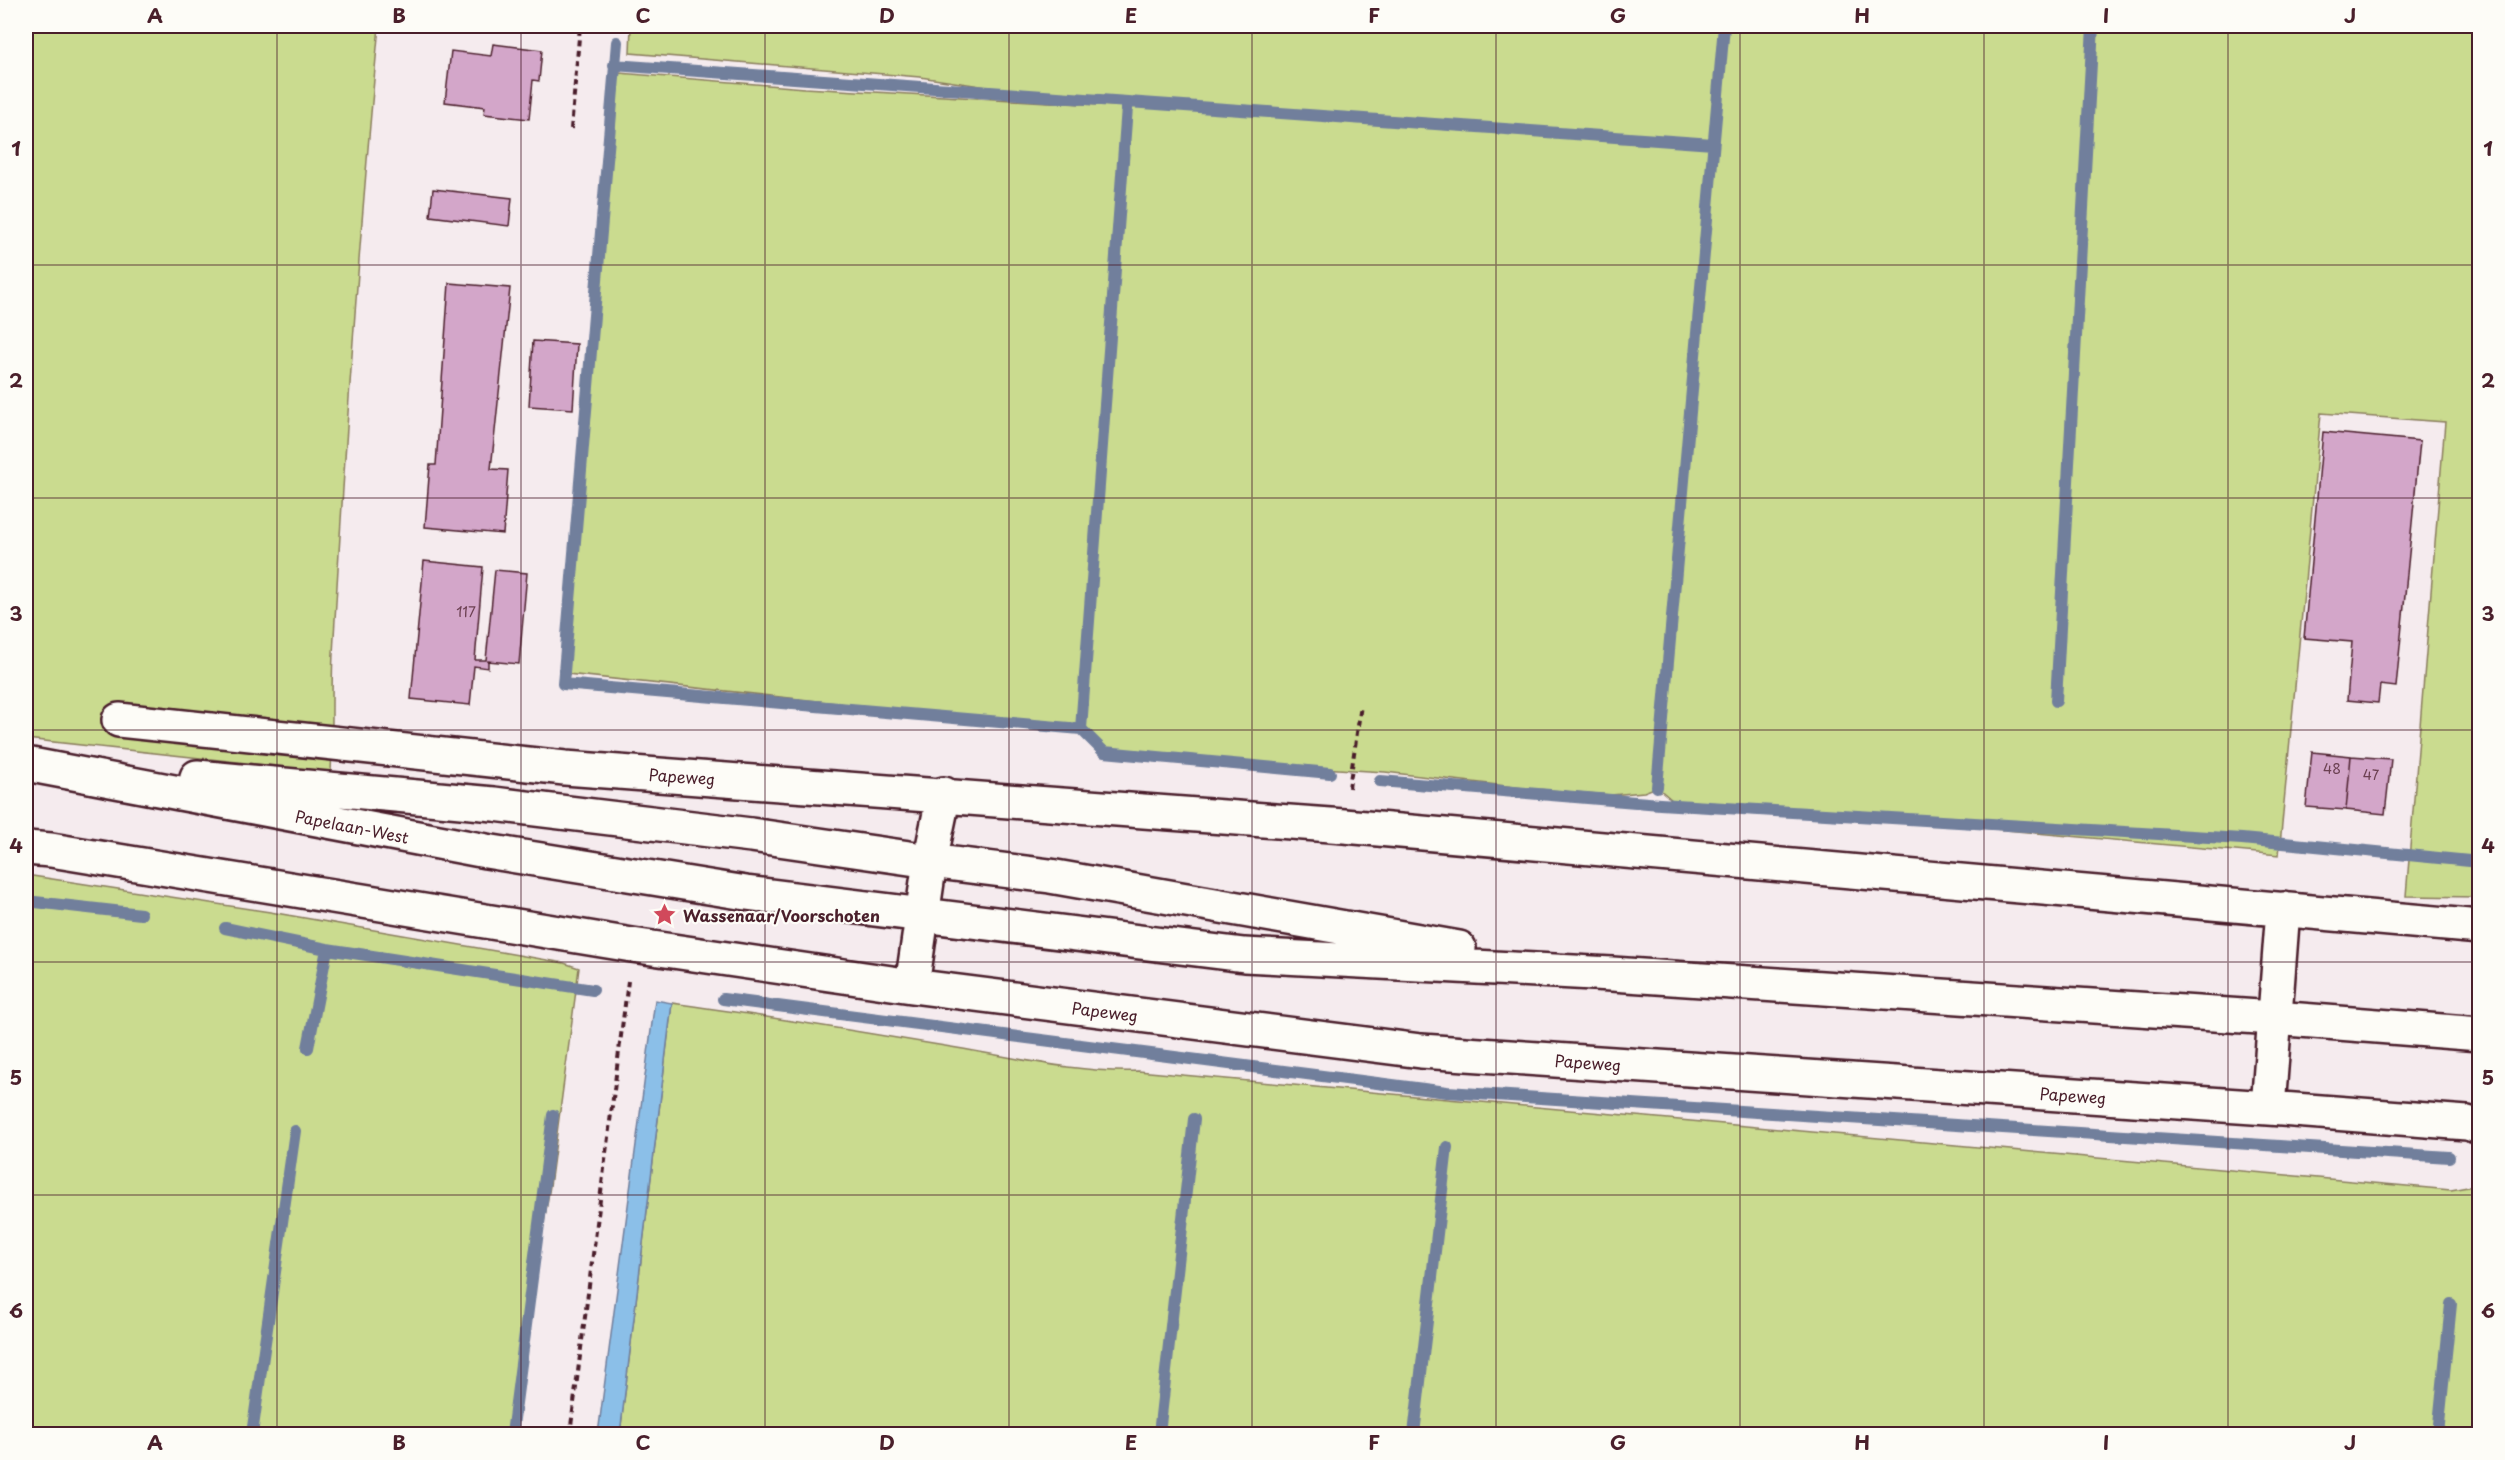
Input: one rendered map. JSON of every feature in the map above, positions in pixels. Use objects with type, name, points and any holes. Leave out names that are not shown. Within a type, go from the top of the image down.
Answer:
[{"type":"street","name":"Papeweg","points":[[119,720],[565,768],[944,794],[1344,826],[2480,927]]},
{"type":"street","name":"Papelaan-West","points":[[26,763],[494,804],[751,835],[930,861]]},
{"type":"street","name":"Papelaan-West","points":[[26,763],[486,851],[680,882],[921,916]]},
{"type":"street","points":[[912,986],[930,861],[944,794]]},
{"type":"street","points":[[26,848],[51,850],[632,945]]},
{"type":"street","points":[[930,861],[1050,876],[1250,913],[1612,974]]},
{"type":"street","points":[[2268,1108],[2283,909]]},
{"type":"street","points":[[921,916],[1244,954],[1612,974],[2480,1034]]},
{"type":"street","name":"Papeweg","points":[[632,945],[912,986],[1421,1051],[2268,1108],[2467,1124],[2480,1127]]},
{"type":"path","points":[[571,129],[580,26]]},
{"type":"path","points":[[1344,826],[1360,705]]},
{"type":"path","points":[[570,1434],[632,945]]},
{"type":"green space","points":[[26,26],[379,26],[342,497],[333,654],[331,772],[26,739]]},
{"type":"green space","points":[[631,26],[2479,26],[2479,897],[2406,896],[2445,422],[2321,413],[2279,855],[1938,824],[1787,816],[1688,806],[1672,800],[1657,787],[1644,792],[1611,795],[1524,788],[1385,772],[1116,754],[1097,748],[1080,729],[567,674],[619,73],[805,88],[1116,106],[920,77],[630,53]]},
{"type":"green space","points":[[26,875],[270,912],[564,963],[579,968],[550,1186],[530,1310],[515,1434],[26,1434]]},
{"type":"green space","points":[[672,1003],[1092,1070],[1138,1071],[2451,1190],[2479,1185],[2479,1434],[620,1434]]},
{"type":"water","points":[[655,1000],[672,1003],[620,1434],[598,1434]]},
{"type":"building","points":[[493,44],[542,50],[539,81],[533,80],[529,119],[484,114],[485,107],[445,102],[451,51],[491,56]]},
{"type":"building","points":[[433,189],[512,198],[509,226],[430,216]]},
{"type":"building","points":[[449,283],[510,288],[491,469],[508,470],[503,534],[425,527],[430,465],[436,465]]},
{"type":"building","points":[[533,341],[577,344],[573,409],[529,406]]},
{"type":"building","points":[[2323,432],[2420,441],[2396,687],[2380,685],[2378,703],[2347,700],[2352,642],[2304,638]]},
{"type":"building","points":[[424,561],[483,567],[475,660],[486,660],[495,570],[527,573],[519,664],[488,661],[488,668],[474,666],[470,705],[411,699]]},
{"type":"building","points":[[2312,752],[2351,756],[2346,810],[2306,807]]},
{"type":"building","points":[[2351,756],[2391,759],[2385,814],[2346,810]]},
{"type":"waterway","points":[[1657,787],[1724,26]]},
{"type":"waterway","points":[[2056,701],[2093,26]]},
{"type":"waterway","points":[[617,42],[563,684],[1081,729]]},
{"type":"waterway","points":[[614,65],[1713,144]]},
{"type":"waterway","points":[[1127,107],[1081,729],[1104,752],[1330,773]]},
{"type":"waterway","points":[[1380,781],[1660,804],[2242,839],[2480,862]]},
{"type":"waterway","points":[[26,901],[141,914]]},
{"type":"waterway","points":[[225,928],[327,949],[593,990]]},
{"type":"waterway","points":[[308,1048],[327,949]]},
{"type":"waterway","points":[[723,999],[1447,1092],[2449,1157]]},
{"type":"waterway","points":[[512,1434],[553,1115]]},
{"type":"waterway","points":[[1159,1434],[1194,1119]]},
{"type":"waterway","points":[[252,1434],[295,1131]]},
{"type":"waterway","points":[[1414,1434],[1447,1147]]},
{"type":"waterway","points":[[2438,1434],[2451,1304]]},
{"type":"place","name":"Wassenaar/Voorschoten","points":[[665,915]]}]
